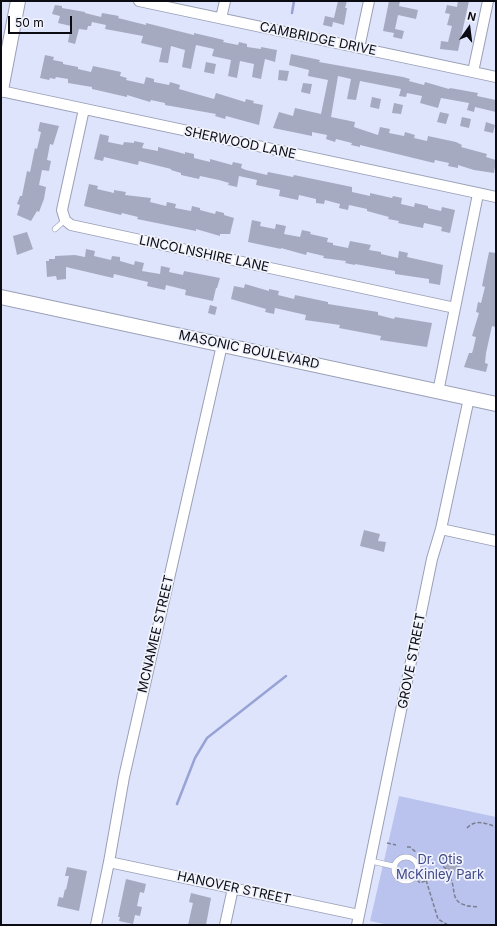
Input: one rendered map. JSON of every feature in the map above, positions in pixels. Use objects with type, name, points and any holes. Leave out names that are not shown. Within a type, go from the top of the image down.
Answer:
[{"type":"street","points":[[1,91],[18,1]]},
{"type":"street","name":"CAMBRIDGE DRIVE","points":[[139,1],[496,77]]},
{"type":"street","points":[[221,18],[225,1]]},
{"type":"street","points":[[358,48],[369,1]]},
{"type":"street","points":[[473,72],[488,1]]},
{"type":"street","name":"SHERWOOD LANE","points":[[1,91],[496,198]]},
{"type":"street","points":[[65,220],[62,210],[84,109]]},
{"type":"street","points":[[438,392],[478,194]]},
{"type":"street","name":"LINCOLNSHIRE LANE","points":[[65,220],[79,228],[455,308]]},
{"type":"street","name":"MASONIC BOULEVARD","points":[[1,297],[496,404]]},
{"type":"street","name":"MCNAMEE STREET","points":[[96,925],[110,862],[124,777],[222,344]]},
{"type":"street","name":"GROVE STREET","points":[[358,920],[432,559],[441,529],[469,398]]},
{"type":"street","points":[[441,529],[496,541]]},
{"type":"street","name":"HANOVER STREET","points":[[110,862],[233,888],[358,920]]},
{"type":"street","points":[[225,925],[233,888]]},
{"type":"lane","points":[[55,229],[65,220]]},
{"type":"lane","points":[[405,856],[413,858],[418,869],[415,877],[404,881],[394,874],[393,866],[397,859],[405,856]]},
{"type":"lane","points":[[371,861],[393,866]]},
{"type":"path","points":[[467,828],[475,823],[482,822],[496,827]]},
{"type":"path","points":[[387,842],[396,845]]},
{"type":"path","points":[[407,847],[410,847],[417,853]]},
{"type":"path","points":[[441,856],[448,862]]},
{"type":"path","points":[[446,869],[443,866],[451,857],[454,860]]},
{"type":"path","points":[[430,868],[426,880],[438,919],[448,925]]},
{"type":"path","points":[[417,880],[420,883],[437,876],[449,876],[453,881],[456,901],[463,905],[478,907]]},
{"type":"green space","name":"Dr. Otis McKinley Park","points":[[399,796],[496,817],[496,925],[389,925],[370,921]]},
{"type":"building","points":[[338,1],[347,1],[344,25],[333,22],[332,27],[323,25],[325,16],[334,18]]},
{"type":"building","points":[[389,1],[400,1],[399,6],[418,10],[416,19],[398,15],[395,29],[404,31],[402,39],[393,37],[394,33],[383,31]]},
{"type":"building","points":[[458,1],[469,1],[458,51],[440,49],[441,41],[448,42],[452,26],[447,25],[450,14],[445,13],[447,5],[457,7]]},
{"type":"building","points":[[55,5],[101,17],[102,13],[119,16],[118,18],[146,25],[146,23],[194,35],[194,33],[224,40],[223,42],[238,45],[239,42],[247,44],[247,47],[261,49],[261,47],[277,50],[275,62],[265,59],[261,79],[252,77],[254,64],[240,61],[237,78],[228,76],[231,60],[212,56],[214,49],[196,45],[191,69],[182,67],[185,50],[171,46],[168,63],[159,62],[162,48],[141,43],[143,36],[105,29],[106,25],[92,22],[91,26],[88,26],[87,30],[79,29],[75,44],[68,42],[71,26],[58,23],[60,16],[52,14]]},
{"type":"building","points":[[291,54],[320,60],[319,62],[403,77],[410,79],[409,81],[424,85],[425,82],[449,89],[478,93],[477,96],[496,100],[496,112],[475,107],[474,112],[467,110],[469,103],[441,98],[438,108],[420,103],[422,96],[407,93],[406,97],[399,96],[401,89],[360,81],[356,100],[347,99],[351,79],[338,76],[331,117],[355,122],[354,127],[378,135],[380,127],[390,129],[389,133],[404,136],[405,132],[415,135],[414,138],[427,141],[428,136],[456,142],[462,145],[461,147],[487,154],[486,157],[496,160],[494,173],[474,170],[458,165],[458,168],[448,166],[449,163],[435,160],[434,163],[360,145],[360,147],[351,145],[352,143],[336,139],[335,142],[326,139],[327,135],[312,132],[312,136],[273,128],[279,112],[293,116],[295,108],[321,114],[328,80],[308,76],[309,70],[289,65]]},
{"type":"building","points":[[45,55],[54,57],[53,60],[63,62],[63,64],[78,67],[78,69],[91,72],[93,66],[121,72],[120,76],[127,78],[126,80],[144,84],[146,77],[154,79],[154,82],[169,85],[170,82],[180,85],[179,89],[214,99],[216,93],[245,102],[246,99],[254,101],[253,103],[263,105],[259,125],[226,116],[225,119],[215,116],[216,114],[165,105],[165,103],[151,100],[150,102],[127,95],[127,97],[92,89],[92,87],[68,83],[68,79],[56,77],[55,79],[50,78],[49,80],[40,78]]},
{"type":"building","points":[[206,62],[216,64],[214,74],[204,72]]},
{"type":"building","points":[[279,70],[289,71],[287,81],[278,80]]},
{"type":"building","points":[[303,83],[312,84],[310,94],[301,92]]},
{"type":"building","points":[[372,97],[381,99],[379,109],[370,107]]},
{"type":"building","points":[[394,103],[403,105],[401,114],[392,113]]},
{"type":"building","points":[[440,112],[449,114],[446,124],[437,122]]},
{"type":"building","points":[[462,117],[471,119],[469,128],[460,126]]},
{"type":"building","points":[[40,122],[59,126],[53,145],[50,144],[47,160],[51,161],[49,171],[42,170],[39,185],[46,187],[44,199],[39,212],[37,211],[31,221],[17,215],[20,205],[17,204],[20,196],[22,196],[27,171],[30,172],[35,148],[37,149],[41,132],[38,131]]},
{"type":"building","points":[[486,122],[495,125],[493,133],[484,131]]},
{"type":"building","points":[[100,134],[109,136],[108,142],[123,145],[124,142],[134,143],[134,141],[144,143],[142,148],[158,151],[158,147],[185,154],[185,152],[194,154],[194,158],[210,162],[210,159],[232,165],[233,162],[242,164],[241,168],[246,170],[267,175],[268,172],[293,177],[294,175],[352,187],[352,192],[370,196],[370,193],[392,198],[393,196],[402,198],[401,204],[414,207],[415,203],[441,211],[442,207],[455,210],[450,233],[441,231],[442,227],[424,223],[423,228],[398,223],[399,221],[388,219],[389,217],[367,211],[367,209],[349,205],[348,210],[339,208],[340,204],[325,200],[324,204],[316,203],[316,199],[299,195],[298,200],[279,196],[280,190],[256,185],[257,180],[239,176],[237,187],[228,185],[229,183],[219,180],[200,176],[199,179],[181,175],[181,173],[171,169],[139,161],[138,165],[104,157],[103,161],[94,159]]},
{"type":"building","points":[[89,184],[98,186],[97,189],[114,193],[114,190],[126,192],[125,195],[151,198],[150,202],[166,206],[167,202],[176,204],[175,208],[191,211],[192,206],[215,214],[216,211],[224,213],[224,215],[234,218],[230,234],[220,234],[220,236],[196,229],[196,231],[137,219],[138,217],[122,213],[121,215],[84,206]]},
{"type":"building","points":[[252,220],[261,222],[260,226],[275,229],[276,224],[286,226],[284,234],[300,237],[302,230],[311,232],[310,234],[328,238],[327,242],[333,243],[333,245],[348,248],[350,241],[371,245],[369,250],[381,252],[381,254],[398,258],[399,251],[408,253],[407,257],[443,265],[440,285],[429,283],[429,279],[395,274],[395,271],[355,265],[345,263],[346,261],[323,258],[324,256],[307,252],[306,255],[281,248],[248,242]]},
{"type":"building","points":[[27,232],[33,249],[17,255],[13,236]]},
{"type":"building","points":[[86,249],[95,251],[94,256],[111,260],[112,256],[120,257],[120,261],[134,265],[135,261],[144,263],[142,271],[160,274],[161,266],[170,268],[169,272],[183,275],[184,271],[220,278],[213,301],[185,295],[186,290],[166,285],[165,290],[147,286],[148,282],[114,274],[113,278],[66,267],[66,279],[57,280],[56,276],[47,277],[46,261],[49,261],[49,259],[55,259],[55,256],[75,255],[85,257]]},
{"type":"building","points":[[489,252],[496,253],[496,321],[495,327],[492,326],[486,353],[485,363],[488,364],[486,372],[464,367],[469,353],[472,353],[476,337],[472,336],[479,313],[476,312],[478,302],[481,303],[485,287],[482,286]]},
{"type":"building","points":[[245,284],[269,291],[269,289],[279,291],[278,295],[294,299],[295,295],[328,302],[328,304],[378,312],[378,315],[394,319],[395,317],[432,323],[427,347],[380,340],[381,336],[339,328],[340,325],[305,320],[306,315],[275,308],[274,314],[265,312],[266,309],[231,299],[234,286],[244,288]]},
{"type":"building","points":[[210,305],[217,307],[215,315],[208,313]]},
{"type":"building","points":[[364,530],[380,534],[378,541],[386,542],[384,552],[360,546]]},
{"type":"building","points":[[452,859],[460,866],[451,875],[445,867]]},
{"type":"building","points":[[67,867],[87,871],[79,911],[57,906],[59,897],[63,898],[65,889],[66,890],[69,876],[65,876]]},
{"type":"building","points":[[126,879],[146,884],[144,893],[140,892],[137,906],[142,907],[140,916],[135,915],[133,924],[119,921],[120,917],[118,917]]},
{"type":"building","points":[[191,893],[211,898],[206,925],[188,925],[193,903],[189,902]]},
{"type":"waterway","points":[[292,13],[294,1]]},
{"type":"waterway","points":[[177,804],[195,758],[207,738],[286,676]]}]
